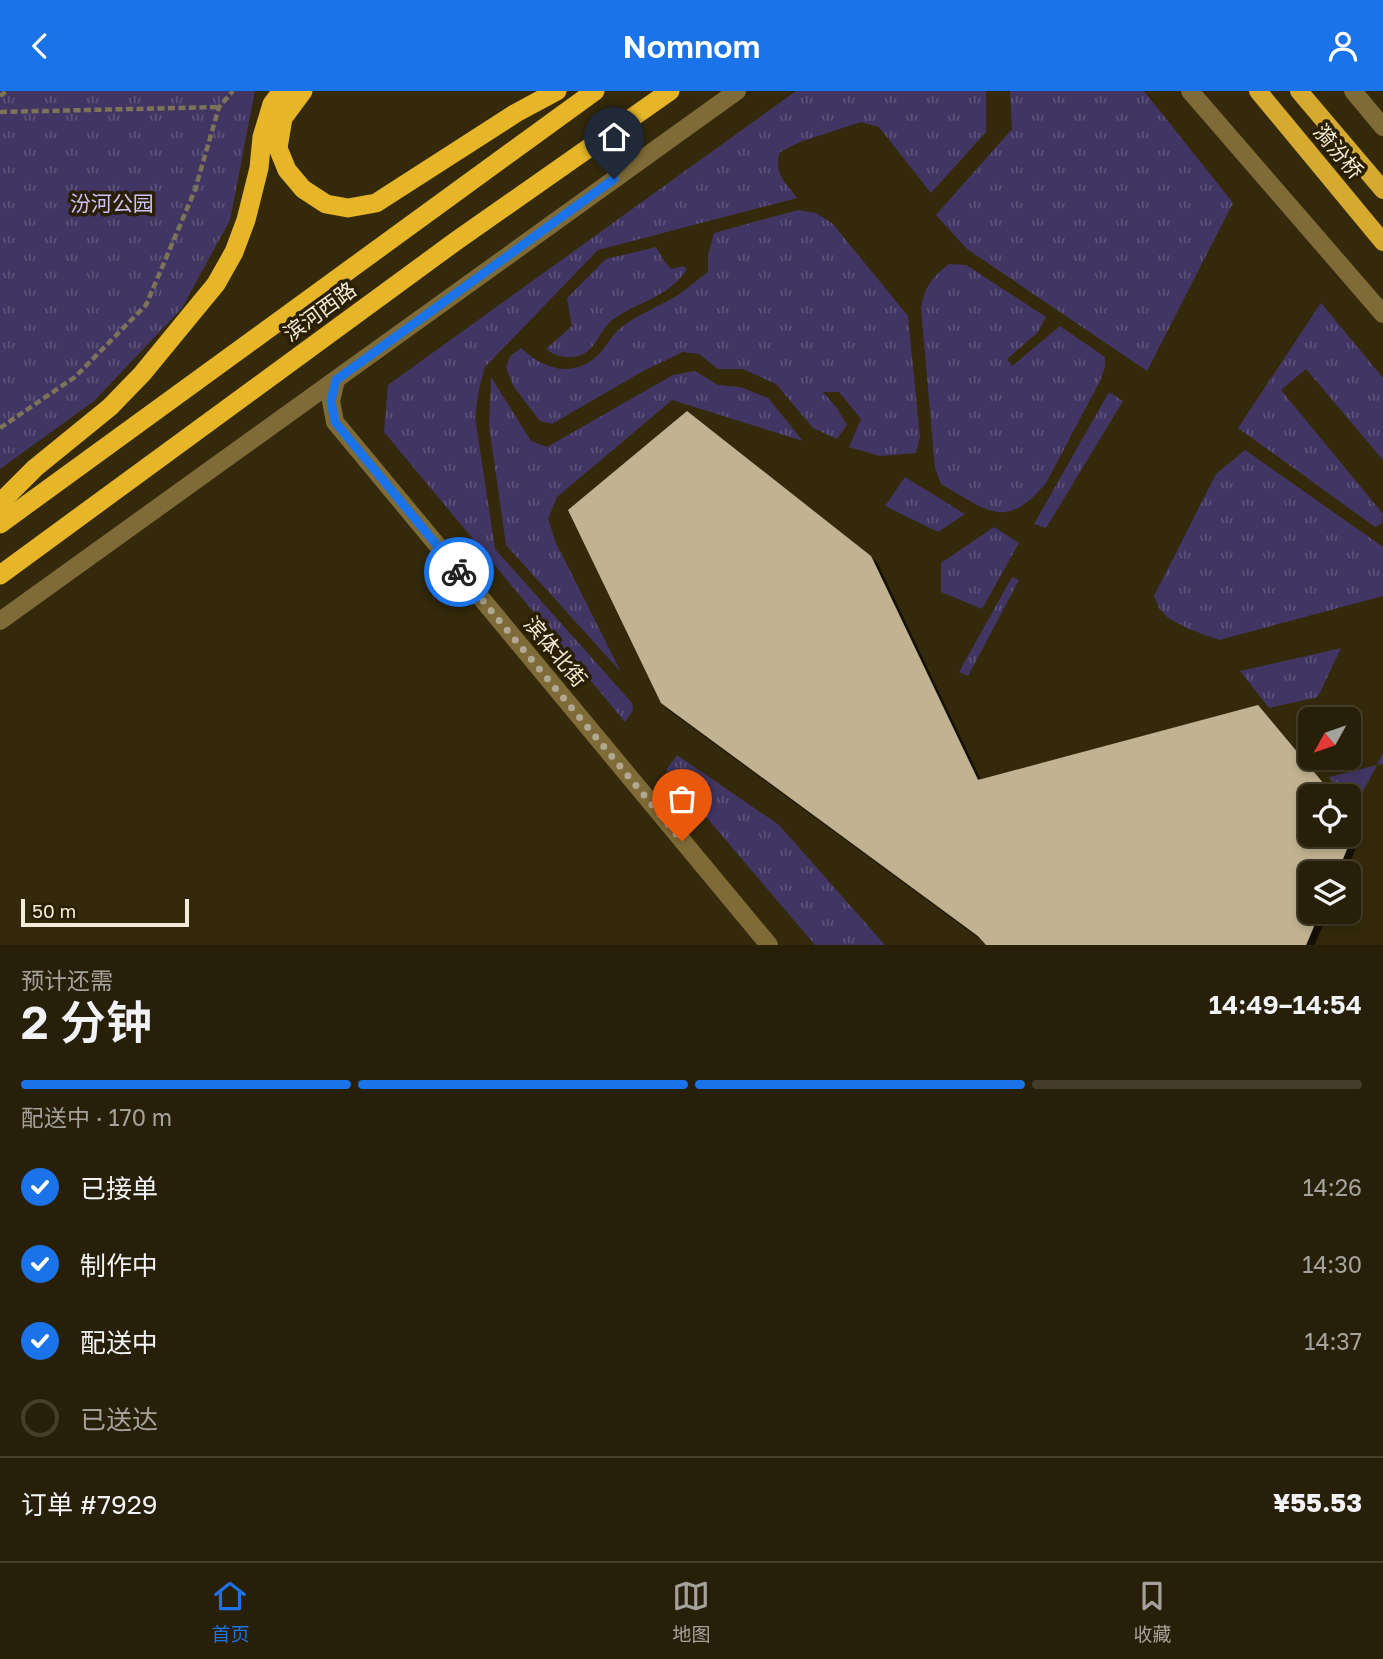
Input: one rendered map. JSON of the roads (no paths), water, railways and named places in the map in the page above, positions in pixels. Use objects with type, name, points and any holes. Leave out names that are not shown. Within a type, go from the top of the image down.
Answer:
[{"type":"highway","points":[[0,503],[35,468],[110,407],[142,374],[216,284],[234,252],[246,220],[259,168],[262,137],[272,104],[282,91]]},
{"type":"highway","points":[[303,91],[284,118],[278,149],[287,170],[303,189],[327,204],[348,208],[376,204],[516,114],[557,91]]},
{"type":"highway","name":"滨河西路","points":[[0,524],[595,91]]},
{"type":"highway","name":"滨河西路","points":[[0,575],[456,241],[670,91]]},
{"type":"main road","name":"漪汾桥","points":[[1258,91],[1383,242]]},
{"type":"main road","name":"漪汾桥","points":[[1299,91],[1383,191]]},
{"type":"street","points":[[0,621],[737,91]]},
{"type":"street","points":[[1190,91],[1383,314]]},
{"type":"street","points":[[1353,91],[1383,127]]},
{"type":"street","name":"滨体北街","points":[[336,380],[331,401],[335,422],[769,945]]},
{"type":"park label","name":"汾河公园","points":[[112,204]]}]
